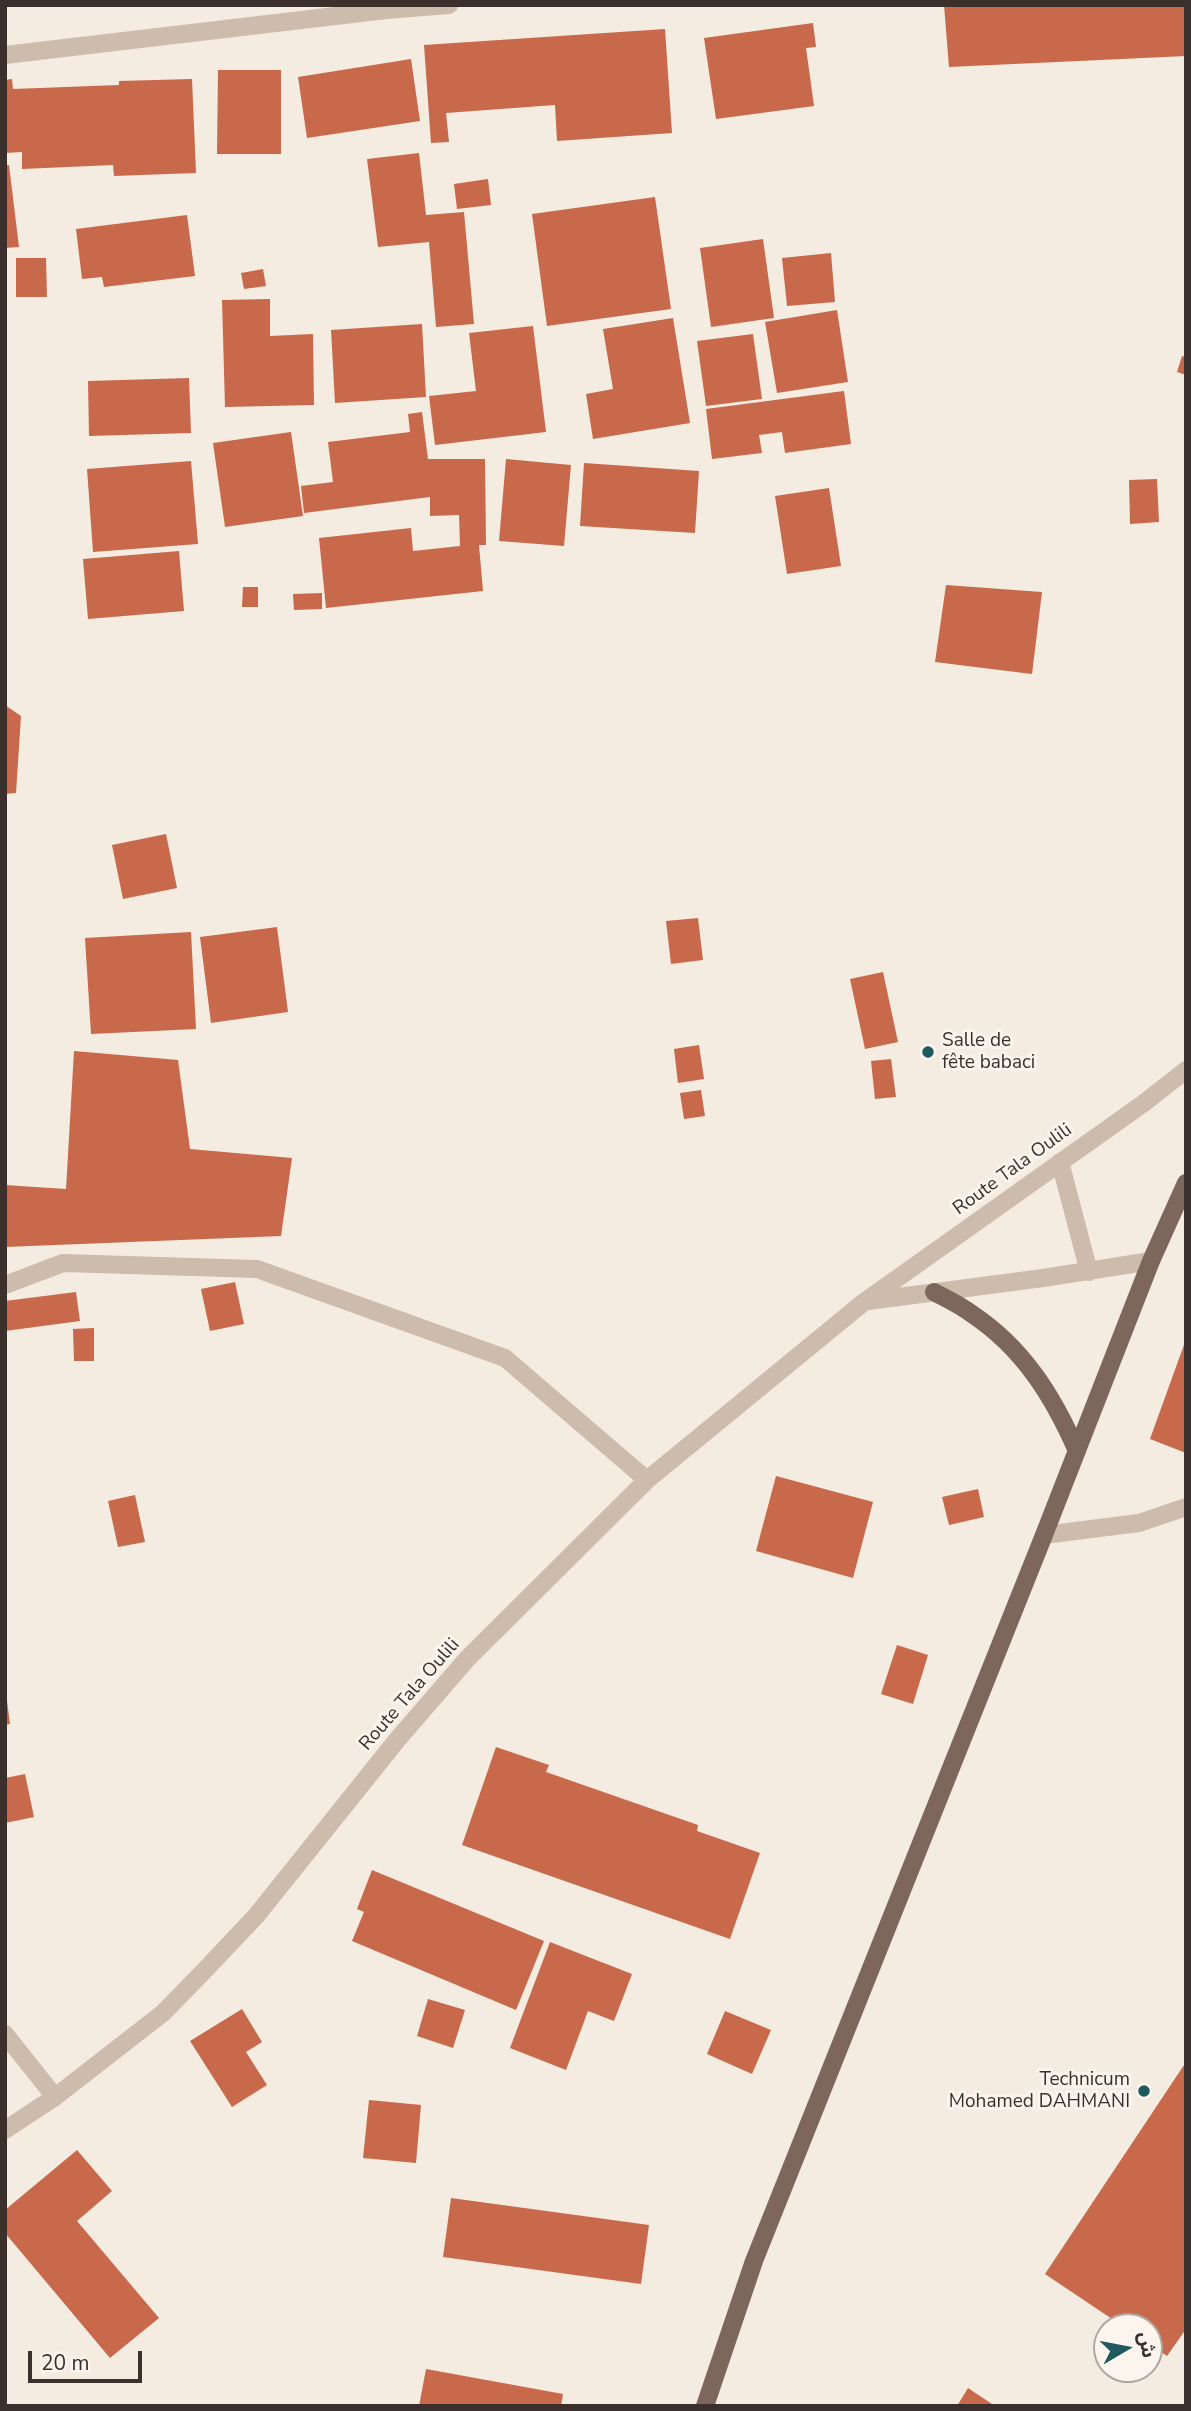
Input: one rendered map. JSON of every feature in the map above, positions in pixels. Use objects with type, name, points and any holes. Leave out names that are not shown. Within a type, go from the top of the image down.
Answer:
[{"type":"main road","points":[[705,2406],[759,2249],[1151,1261],[1186,1183]]},
{"type":"main road","points":[[934,1292],[972,1314],[1006,1342],[1036,1374],[1059,1411],[1077,1451]]},
{"type":"street","points":[[5,55],[449,5]]},
{"type":"street","name":"Route Tala Oulili","points":[[5,2130],[55,2096],[163,2013],[256,1916],[397,1740],[467,1659],[647,1480],[864,1302],[1144,1103],[1186,1070]]},
{"type":"street","points":[[1060,1162],[1089,1272]]},
{"type":"street","points":[[864,1302],[1089,1272],[1151,1261]]},
{"type":"street","points":[[5,1286],[63,1263],[257,1269],[505,1358],[647,1480]]},
{"type":"street","points":[[1044,1535],[1139,1523],[1186,1507]]},
{"type":"street","points":[[5,2034],[55,2096]]},
{"type":"building","points":[[944,5],[1186,5],[1186,56],[949,67]]},
{"type":"building","points":[[813,23],[816,47],[806,48],[814,106],[716,119],[704,38]]},
{"type":"building","points":[[665,29],[672,133],[557,141],[555,105],[446,113],[449,142],[431,143],[424,45]]},
{"type":"building","points":[[411,59],[420,121],[307,138],[298,77]]},
{"type":"building","points":[[218,70],[281,70],[281,154],[217,154]]},
{"type":"building","points":[[12,79],[13,89],[192,79],[196,173],[114,176],[113,165],[22,169],[22,152],[5,153],[5,80]]},
{"type":"building","points":[[419,153],[426,215],[464,212],[474,324],[436,327],[429,242],[378,247],[367,159]]},
{"type":"building","points":[[5,165],[9,165],[19,247],[5,248]]},
{"type":"building","points":[[488,179],[491,205],[457,209],[454,184]]},
{"type":"building","points":[[655,197],[671,309],[547,326],[532,214]]},
{"type":"building","points":[[187,215],[195,276],[104,287],[102,277],[82,279],[76,229]]},
{"type":"building","points":[[763,239],[774,318],[711,327],[700,248]]},
{"type":"building","points":[[831,253],[835,302],[787,306],[782,258]]},
{"type":"building","points":[[16,258],[46,258],[47,297],[16,297]]},
{"type":"building","points":[[263,269],[266,286],[244,289],[241,273]]},
{"type":"building","points":[[270,299],[270,336],[313,334],[314,405],[225,407],[222,300]]},
{"type":"building","points":[[837,310],[848,382],[777,393],[765,322]]},
{"type":"building","points":[[673,318],[690,423],[593,439],[586,394],[613,389],[603,329]]},
{"type":"building","points":[[422,324],[426,397],[335,403],[331,330]]},
{"type":"building","points":[[533,326],[546,432],[435,445],[429,396],[476,391],[469,333]]},
{"type":"building","points":[[753,334],[762,399],[706,406],[697,341]]},
{"type":"building","points":[[1182,356],[1186,357],[1186,375],[1177,372]]},
{"type":"building","points":[[189,378],[191,433],[89,436],[88,381]]},
{"type":"building","points":[[844,391],[851,444],[785,453],[782,432],[759,435],[762,453],[712,459],[706,409]]},
{"type":"building","points":[[422,412],[428,459],[485,459],[486,545],[479,545],[483,591],[326,608],[319,538],[411,528],[413,551],[460,546],[459,515],[430,516],[430,497],[304,513],[301,486],[333,482],[328,442],[410,432],[408,414]]},
{"type":"building","points":[[291,432],[303,516],[225,527],[213,443]]},
{"type":"building","points":[[506,459],[571,465],[564,546],[499,541]]},
{"type":"building","points":[[191,461],[198,544],[93,552],[87,469]]},
{"type":"building","points":[[584,463],[699,471],[695,533],[580,526]]},
{"type":"building","points":[[1157,479],[1159,522],[1130,524],[1129,480]]},
{"type":"building","points":[[829,488],[841,566],[787,574],[775,496]]},
{"type":"building","points":[[179,551],[184,611],[88,619],[83,559]]},
{"type":"building","points":[[946,585],[1042,592],[1032,674],[935,662]]},
{"type":"building","points":[[243,587],[258,587],[258,607],[242,607]]},
{"type":"building","points":[[322,593],[322,609],[294,610],[293,594]]},
{"type":"building","points":[[5,705],[21,716],[16,793],[5,794]]},
{"type":"building","points":[[166,834],[177,888],[123,899],[112,845]]},
{"type":"building","points":[[698,918],[703,960],[671,964],[666,921]]},
{"type":"building","points":[[277,927],[288,1012],[211,1023],[200,937]]},
{"type":"building","points":[[191,932],[196,1029],[91,1034],[85,938]]},
{"type":"building","points":[[883,972],[898,1042],[865,1049],[850,979]]},
{"type":"building","points":[[699,1045],[704,1079],[678,1083],[674,1049]]},
{"type":"building","points":[[74,1051],[178,1060],[190,1149],[292,1158],[281,1236],[5,1247],[5,1185],[66,1189]]},
{"type":"building","points":[[891,1059],[896,1097],[875,1099],[871,1061]]},
{"type":"building","points":[[701,1090],[705,1116],[684,1119],[680,1093]]},
{"type":"building","points":[[235,1282],[244,1324],[210,1331],[201,1289]]},
{"type":"building","points":[[76,1292],[80,1321],[5,1331],[5,1301]]},
{"type":"building","points":[[94,1328],[94,1361],[74,1361],[73,1329]]},
{"type":"building","points":[[1186,1342],[1186,1453],[1150,1439]]},
{"type":"building","points":[[776,1476],[873,1502],[853,1578],[756,1551]]},
{"type":"building","points":[[978,1489],[984,1517],[949,1525],[942,1497]]},
{"type":"building","points":[[135,1495],[145,1542],[118,1547],[108,1501]]},
{"type":"building","points":[[897,1645],[928,1655],[913,1704],[881,1694]]},
{"type":"building","points":[[7,1701],[10,1724],[5,1725],[5,1702]]},
{"type":"building","points":[[496,1747],[549,1765],[546,1772],[698,1825],[697,1831],[760,1853],[730,1939],[462,1845]]},
{"type":"building","points":[[25,1774],[34,1817],[5,1823],[5,1778]]},
{"type":"building","points":[[372,1870],[544,1941],[516,2010],[352,1941],[364,1912],[357,1909]]},
{"type":"building","points":[[550,1942],[632,1974],[614,2021],[588,2011],[566,2070],[510,2048]]},
{"type":"building","points":[[428,1999],[465,2010],[453,2048],[417,2036]]},
{"type":"building","points":[[242,2009],[262,2042],[246,2052],[267,2085],[232,2107],[190,2041]]},
{"type":"building","points":[[725,2011],[771,2030],[752,2074],[707,2054]]},
{"type":"building","points":[[1186,2062],[1186,2329],[1167,2356],[1163,2353],[1163,2313],[1103,2313],[1045,2274]]},
{"type":"building","points":[[369,2100],[421,2105],[416,2163],[363,2158]]},
{"type":"building","points":[[77,2150],[112,2191],[77,2221],[159,2318],[110,2358],[5,2233],[5,2210]]},
{"type":"building","points":[[451,2198],[649,2225],[641,2284],[443,2257]]},
{"type":"building","points":[[426,2369],[563,2394],[561,2406],[419,2406]]},
{"type":"building","points":[[968,2388],[995,2406],[957,2406]]},
{"type":"place","name":"Salle de fête babaci","points":[[928,1052]]},
{"type":"place","name":"Technicum Mohamed DAHMANI","points":[[1144,2091]]}]
